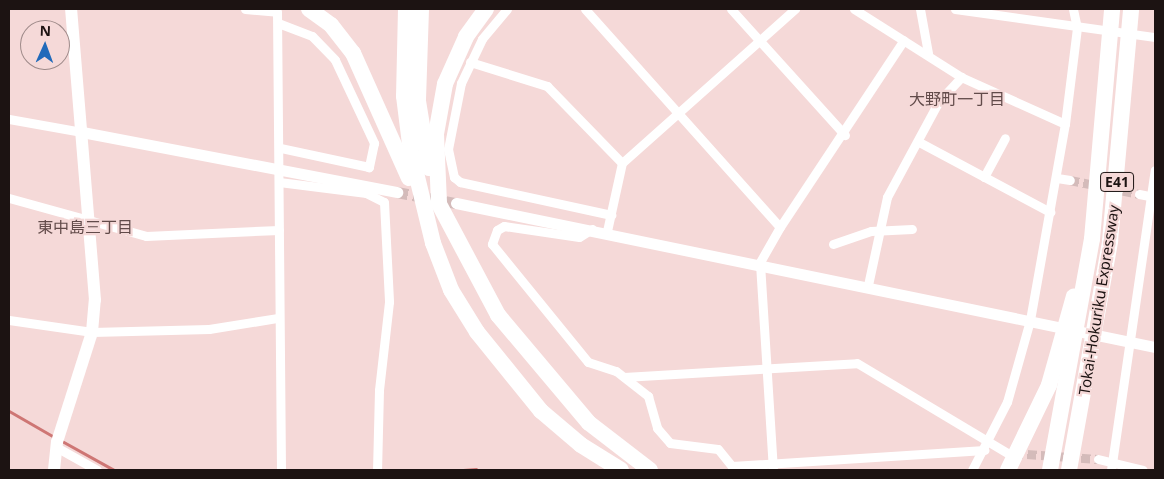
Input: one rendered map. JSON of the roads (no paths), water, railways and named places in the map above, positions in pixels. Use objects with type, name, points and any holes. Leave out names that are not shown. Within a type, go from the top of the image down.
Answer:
[{"type":"highway","points":[[309,9],[331,25],[353,53],[424,212],[451,290],[477,332],[560,429],[621,470]]},
{"type":"highway","points":[[406,9],[404,96],[424,212]]},
{"type":"highway","points":[[421,9],[418,101],[425,153],[439,204],[498,315],[589,423],[650,470]]},
{"type":"highway","points":[[439,204],[435,141],[445,84],[453,62],[486,9]]},
{"type":"highway","name":"Tokai-Hokuriku Expressway","points":[[1050,470],[1067,352],[1078,302],[1104,110],[1110,56],[1112,9]]},
{"type":"highway","name":"Tokai-Hokuriku Expressway","points":[[1070,470],[1100,306],[1128,57],[1131,9]]},
{"type":"highway","points":[[1008,470],[1036,418],[1067,352]]},
{"type":"main road","points":[[54,470],[58,441],[92,332],[90,217],[71,9]]},
{"type":"street","points":[[245,9],[277,12],[278,23],[280,148],[278,318],[281,470]]},
{"type":"street","points":[[507,9],[470,62],[451,125],[449,166],[454,177],[460,182],[611,215]]},
{"type":"street","points":[[585,9],[780,227]]},
{"type":"street","points":[[731,9],[845,135]]},
{"type":"street","points":[[607,232],[622,163],[795,9]]},
{"type":"street","points":[[854,9],[928,53],[961,77],[1065,124]]},
{"type":"street","points":[[920,9],[928,53]]},
{"type":"street","points":[[955,9],[989,12],[1077,28],[1155,37]]},
{"type":"street","points":[[972,470],[987,447],[1007,402],[1030,320],[1057,178],[1065,124],[1077,28],[1073,9]]},
{"type":"street","points":[[278,23],[312,36],[335,60],[374,143],[369,166],[280,148]]},
{"type":"street","points":[[773,467],[760,262],[780,227],[845,135],[904,40]]},
{"type":"street","points":[[470,62],[547,86],[622,163]]},
{"type":"street","points":[[868,285],[887,197],[905,159],[919,142],[939,100],[961,77]]},
{"type":"street","points":[[9,119],[279,167],[397,192]]},
{"type":"street","points":[[984,177],[1005,138]]},
{"type":"street","points":[[919,142],[1050,212]]},
{"type":"street","points":[[1111,466],[1154,197],[1155,170]]},
{"type":"street","points":[[1057,178],[1070,180]]},
{"type":"street","points":[[279,182],[366,193],[384,202],[389,302],[379,390],[377,470]]},
{"type":"street","points":[[1139,194],[1154,197]]},
{"type":"street","points":[[9,198],[90,217],[146,236],[279,230]]},
{"type":"street","points":[[456,203],[760,262],[1155,346]]},
{"type":"street","points":[[593,229],[579,237],[504,226],[496,230],[492,244],[588,362],[624,377],[648,396],[657,428],[670,443],[718,449],[732,466],[773,467],[987,447]]},
{"type":"street","points":[[833,244],[879,231],[912,229]]},
{"type":"street","points":[[9,320],[92,332],[209,329],[278,318]]},
{"type":"street","points":[[624,377],[856,363],[987,447],[1006,452]]},
{"type":"street","points":[[58,441],[97,470]]},
{"type":"street","points":[[1098,459],[1111,466],[1144,470]]},
{"type":"waterway","points":[[9,411],[54,437]]},
{"type":"waterway","points":[[60,440],[114,470]]},
{"type":"waterway","points":[[463,470],[476,469]]},
{"type":"tunnel","points":[[1070,180],[1139,194]]},
{"type":"tunnel","points":[[397,192],[456,203]]},
{"type":"tunnel","points":[[1014,453],[1098,459]]},
{"type":"district","name":"大野町一丁目","points":[[957,99]]},
{"type":"district","name":"東中島三丁目","points":[[85,227]]}]
